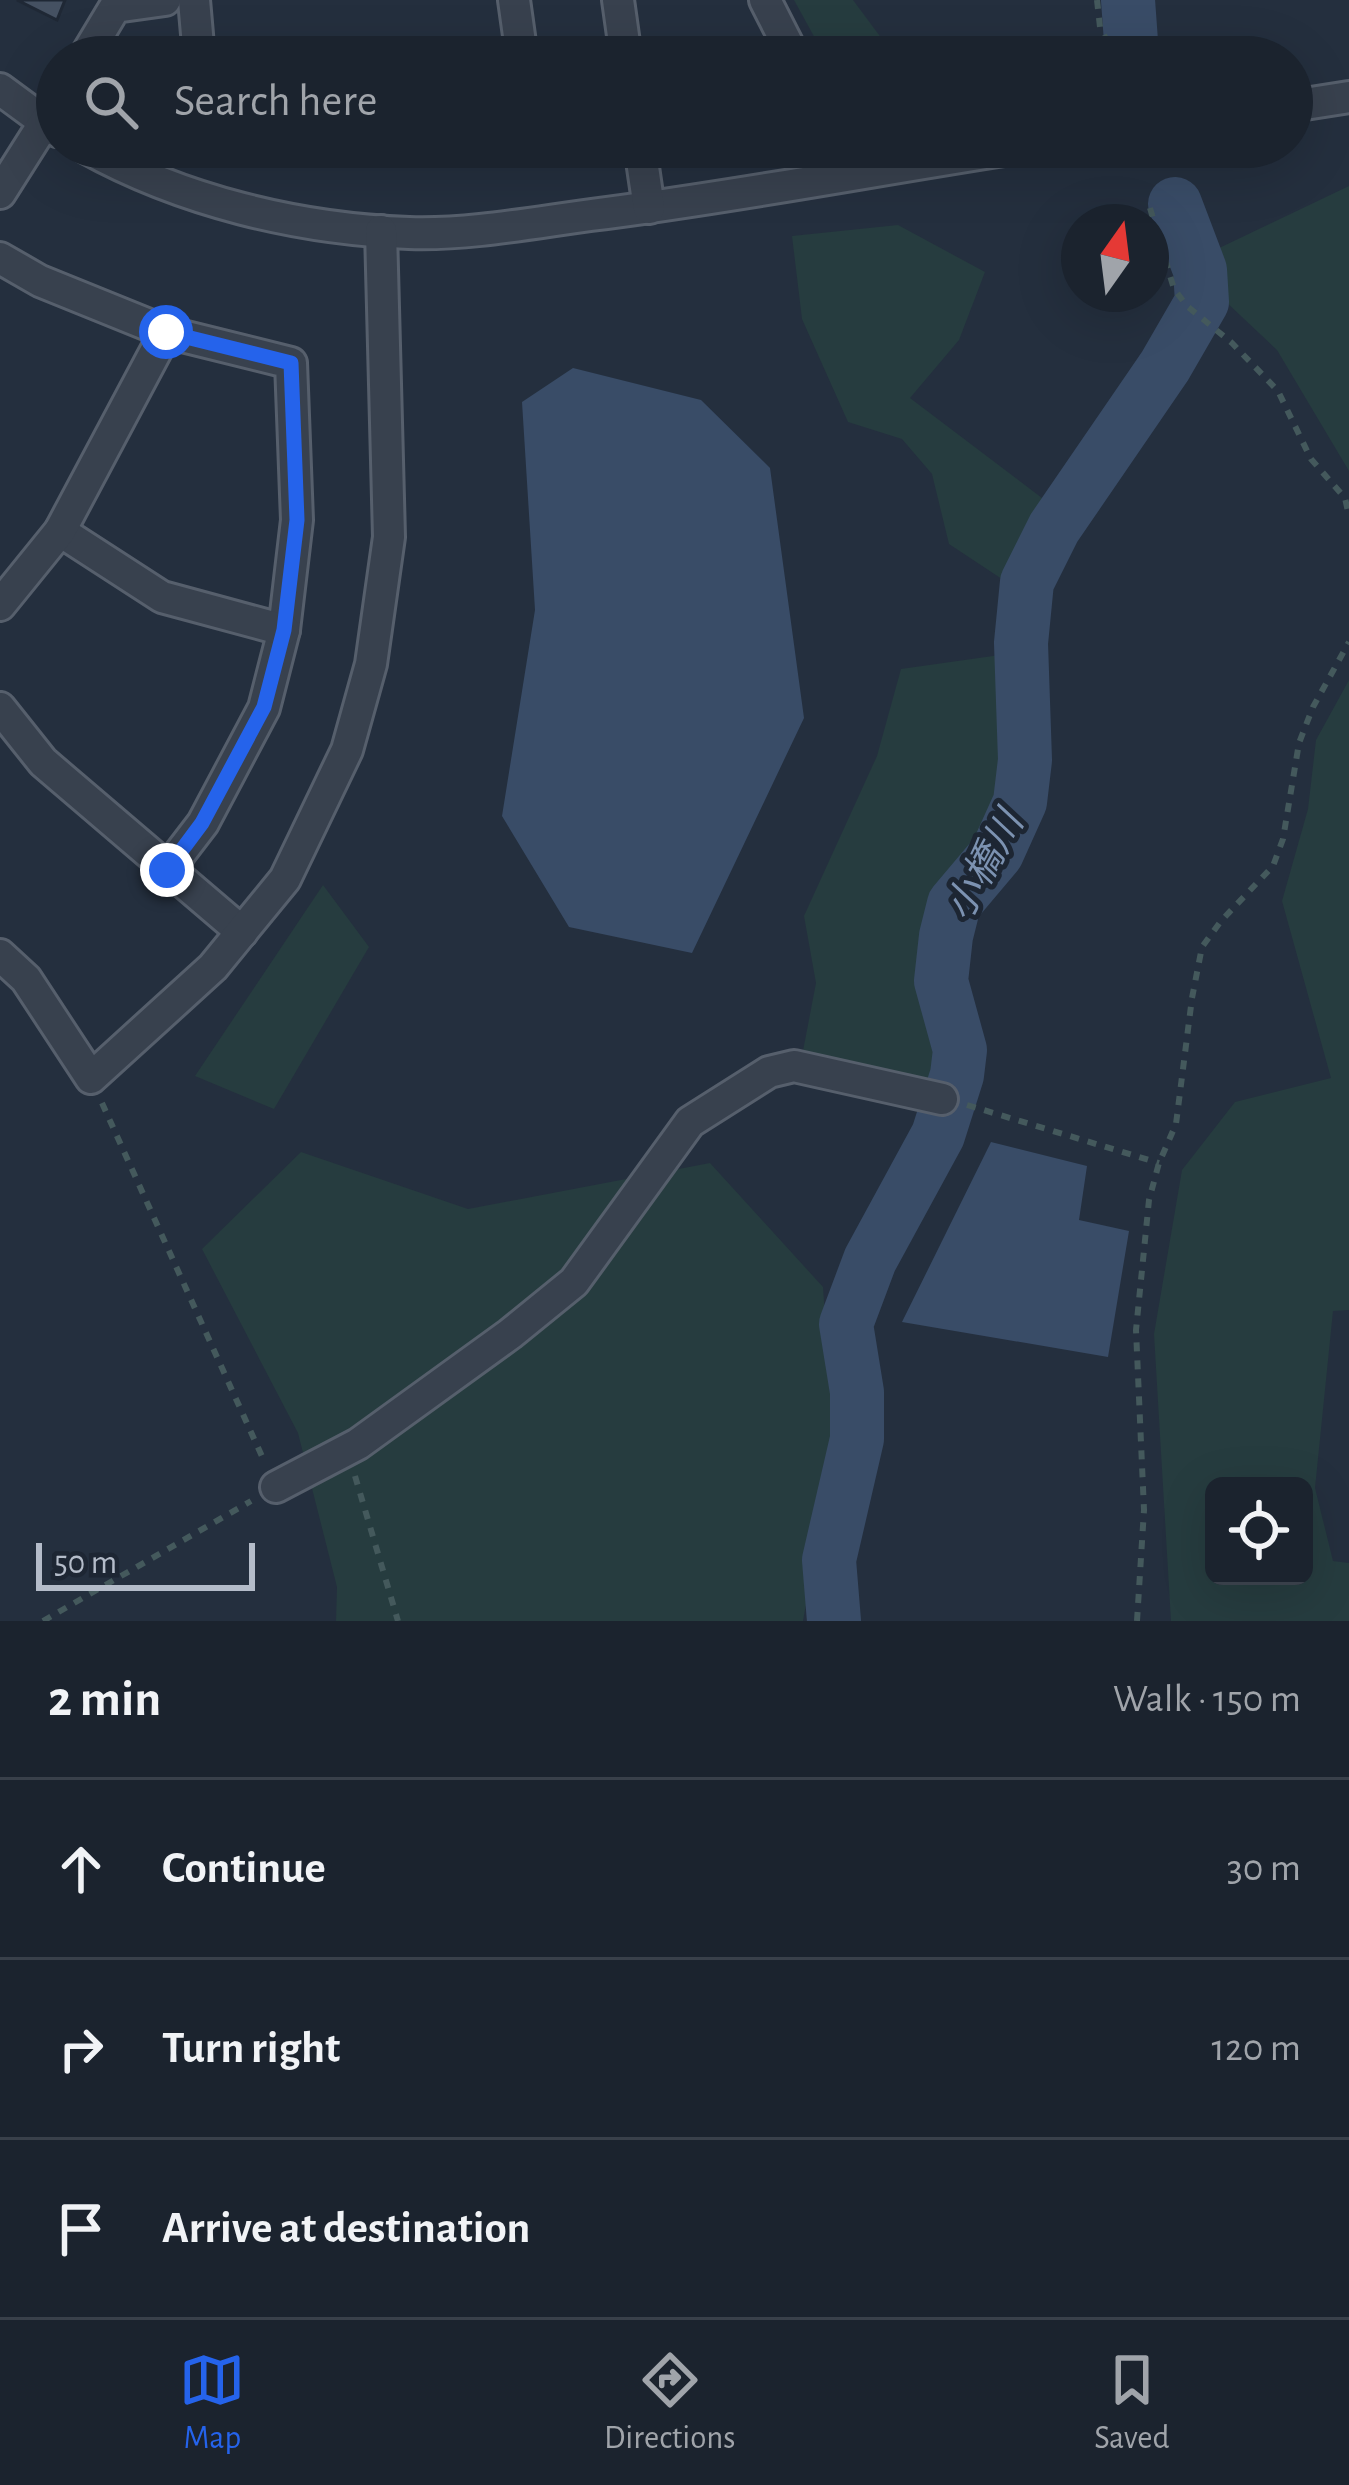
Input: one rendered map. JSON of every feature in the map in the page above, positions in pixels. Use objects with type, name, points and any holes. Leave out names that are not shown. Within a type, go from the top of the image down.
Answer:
[{"type":"street","points":[[98,36],[115,7],[165,0]]},
{"type":"street","points":[[194,0],[198,36]]},
{"type":"street","points":[[514,0],[519,36]]},
{"type":"street","points":[[618,0],[623,36]]},
{"type":"street","points":[[765,0],[783,36]]},
{"type":"street","points":[[0,89],[36,110]]},
{"type":"street","points":[[1313,103],[1349,98]]},
{"type":"street","points":[[0,193],[36,143]]},
{"type":"street","points":[[128,168],[196,195],[304,222],[412,233],[650,208],[887,168]]},
{"type":"street","points":[[643,168],[650,208]]},
{"type":"street","points":[[0,956],[26,979],[91,1078],[213,967],[285,879],[347,750],[371,664],[389,537],[381,230]]},
{"type":"street","points":[[0,258],[40,280],[166,332],[291,363],[297,520],[284,630],[264,707],[202,823],[167,870]]},
{"type":"street","points":[[0,605],[60,531],[166,332]]},
{"type":"street","points":[[60,531],[162,597],[284,630]]},
{"type":"street","points":[[0,708],[43,762],[242,932]]},
{"type":"street","points":[[276,1487],[358,1444],[574,1282],[690,1122],[769,1072],[794,1066],[953,1101]]},
{"type":"path","points":[[1097,0],[1104,36]]},
{"type":"path","points":[[1169,272],[1187,306],[1279,391],[1311,459],[1346,498],[1349,516]]},
{"type":"path","points":[[1137,1621],[1144,1510],[1136,1330],[1149,1200],[1177,1124],[1202,947],[1273,866],[1283,839],[1299,743],[1312,706],[1349,642]]},
{"type":"path","points":[[44,1621],[276,1487],[91,1078]]},
{"type":"path","points":[[953,1101],[1159,1163]]},
{"type":"path","points":[[346,1450],[398,1621]]},
{"type":"green space","points":[[794,0],[853,0],[880,36],[814,36]]},
{"type":"green space","points":[[1349,186],[1349,471],[1277,350],[1224,300],[1215,250]]},
{"type":"green space","points":[[898,225],[985,272],[959,340],[910,398],[1042,498],[1008,583],[949,544],[932,474],[902,439],[848,422],[802,319],[792,236]]},
{"type":"green space","points":[[1000,655],[1012,748],[991,833],[933,925],[940,1030],[936,1080],[802,1056],[816,983],[804,916],[877,756],[901,669]]},
{"type":"green space","points":[[1349,680],[1349,1310],[1333,1311],[1315,1488],[1333,1561],[1349,1563],[1349,1621],[1171,1621],[1154,1334],[1182,1170],[1235,1102],[1331,1078],[1282,901],[1308,809],[1316,740]]},
{"type":"green space","points":[[323,885],[369,947],[274,1109],[195,1076]]},
{"type":"green space","points":[[301,1152],[468,1209],[710,1163],[823,1287],[834,1448],[803,1621],[336,1621],[337,1587],[298,1433],[202,1249]]},
{"type":"water","points":[[573,368],[701,400],[770,468],[804,718],[692,953],[569,927],[502,816],[535,610],[522,402]]},
{"type":"water","points":[[991,1142],[1087,1166],[1079,1220],[1129,1231],[1108,1357],[902,1322]]},
{"type":"building","points":[[17,0],[65,0],[57,20]]},
{"type":"waterway","name":"小橋川","points":[[1128,0],[1131,36]]},
{"type":"waterway","name":"小橋川","points":[[834,1621],[829,1560],[857,1439],[857,1392],[846,1324],[870,1260],[938,1135],[957,1075],[960,1050],[941,981],[946,936],[954,904],[997,853],[1020,802],[1025,760],[1021,643],[1027,582],[1054,528],[1165,366],[1202,302],[1200,270],[1175,204]]},
{"type":"route","points":[[166,332],[291,363],[297,520],[284,630],[264,707],[202,823],[167,870]]}]
